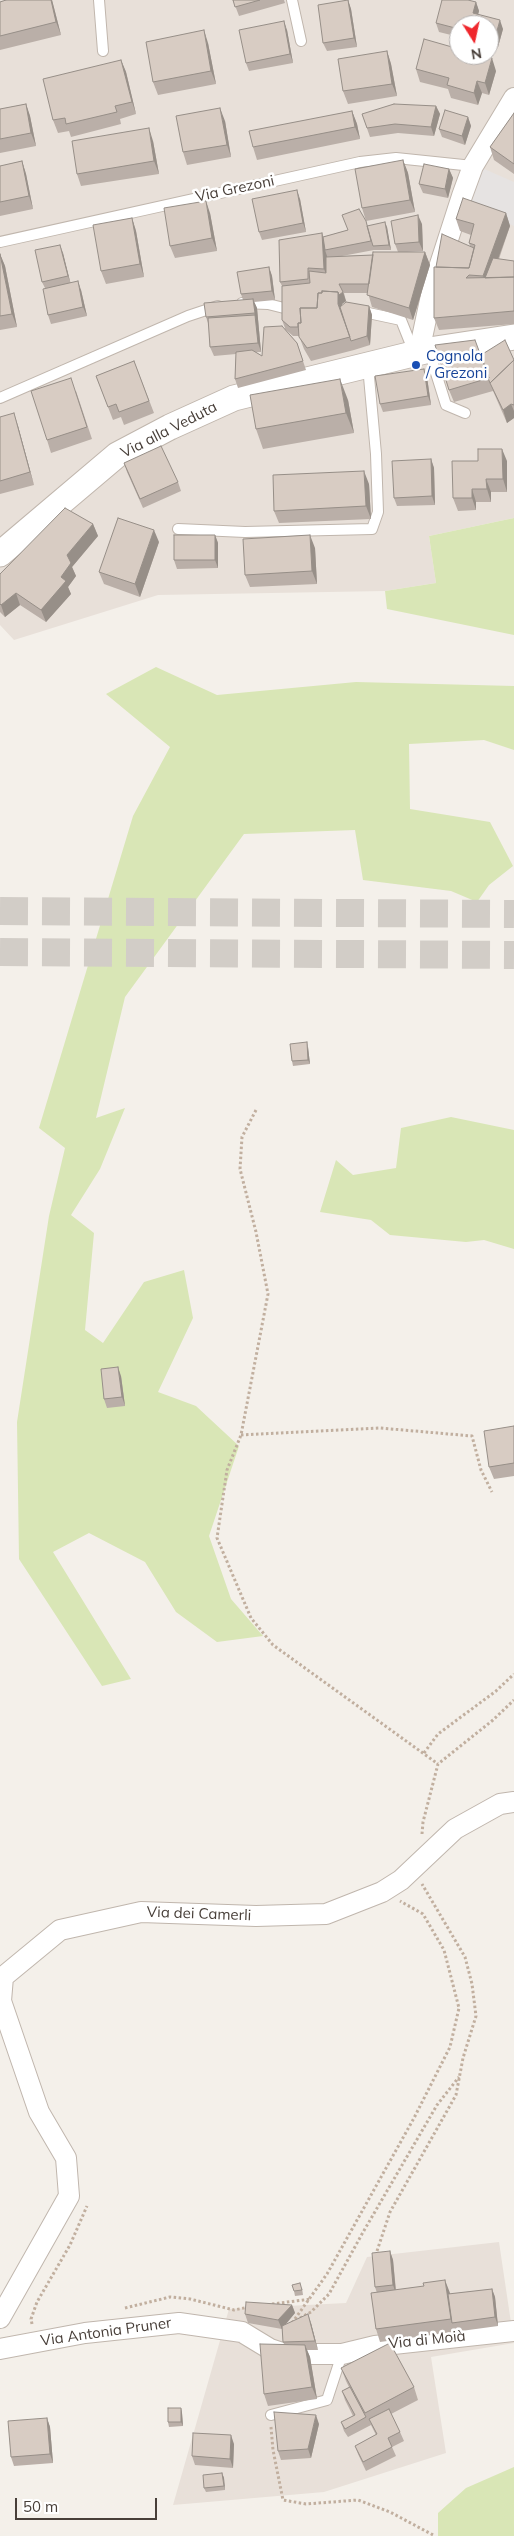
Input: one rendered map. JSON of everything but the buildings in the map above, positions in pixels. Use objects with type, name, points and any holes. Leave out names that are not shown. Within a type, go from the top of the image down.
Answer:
[{"type":"street","points":[[424,351],[433,286],[465,197],[473,166],[514,98]]},
{"type":"street","name":"Via alla Veduta","points":[[0,554],[118,455],[170,427],[234,398],[424,351],[514,337]]},
{"type":"street","name":"Via dei Camerli","points":[[0,2318],[69,2196],[66,2158],[39,2112],[1,2001],[2,1977],[60,1930],[141,1912],[256,1916],[326,1914],[382,1892],[401,1880],[455,1829],[500,1804],[514,1802]]},
{"type":"street","name":"Via Antonia Pruner","points":[[0,2348],[85,2333],[179,2323],[242,2332]]},
{"type":"street","name":"Via di Moià","points":[[242,2332],[270,2349],[285,2354],[342,2354],[375,2346],[514,2331]]},
{"type":"lane","points":[[99,0],[103,51]]},
{"type":"lane","points":[[292,0],[301,41]]},
{"type":"lane","name":"Via Grezoni","points":[[0,242],[360,162],[396,158],[473,166]]},
{"type":"lane","points":[[0,398],[188,316],[219,305],[268,304],[284,308]]},
{"type":"lane","points":[[352,310],[401,320],[411,346],[424,351],[446,405],[465,413]]},
{"type":"lane","points":[[178,529],[245,532],[372,529],[378,512],[376,454],[368,365]]},
{"type":"lane","points":[[270,2415],[327,2400],[342,2354]]},
{"type":"path","points":[[256,1110],[242,1137],[240,1169],[256,1232],[268,1294],[241,1435],[227,1470],[217,1538],[251,1618],[273,1645],[438,1764]]},
{"type":"path","points":[[241,1435],[380,1428],[472,1436],[480,1470],[492,1492]]},
{"type":"path","points":[[424,1753],[438,1734],[514,1674]]},
{"type":"path","points":[[377,2251],[390,2212],[456,2095],[459,2076],[476,2016],[472,1984],[465,1957],[417,1864],[423,1822],[438,1764],[514,1700]]},
{"type":"path","points":[[382,1892],[423,1914],[444,1950],[459,2008],[450,2047],[414,2118],[327,2274],[293,2322],[311,2312],[329,2294],[362,2234],[438,2106],[459,2076]]},
{"type":"path","points":[[33,2328],[31,2319],[37,2302],[70,2245],[86,2212],[88,2198],[68,2178]]},
{"type":"path","points":[[116,2310],[170,2298],[190,2298],[234,2310],[252,2307]]},
{"type":"path","points":[[270,2304],[311,2299]]},
{"type":"path","points":[[270,2415],[273,2450],[282,2500],[306,2504],[358,2500],[390,2512],[435,2536]]},
{"type":"shaded area","points":[[0,0],[514,0],[514,518],[429,536],[436,583],[385,591],[158,595],[14,640],[0,625]]},
{"type":"shaded area","points":[[482,168],[514,182],[514,226],[465,205]]},
{"type":"shaded area","points":[[499,2242],[514,2343],[431,2357],[446,2453],[324,2492],[173,2505],[229,2309],[346,2303],[367,2257]]},
{"type":"green space","points":[[514,518],[514,635],[387,609],[385,591],[436,583],[429,536]]},
{"type":"green space","points":[[156,667],[217,695],[356,682],[514,686],[514,750],[484,740],[409,744],[410,809],[490,822],[513,866],[489,885],[477,902],[451,891],[363,880],[355,830],[244,834],[125,997],[96,1118],[125,1108],[100,1169],[71,1215],[94,1233],[85,1330],[103,1343],[144,1282],[184,1270],[193,1318],[158,1392],[196,1406],[239,1446],[209,1536],[231,1599],[263,1636],[217,1642],[176,1612],[145,1562],[89,1533],[53,1552],[131,1679],[102,1686],[19,1559],[17,1422],[49,1216],[65,1148],[39,1128],[133,816],[170,747],[106,694]]},
{"type":"green space","points":[[451,1117],[514,1130],[514,1249],[484,1240],[466,1242],[390,1235],[371,1220],[320,1212],[336,1160],[353,1175],[396,1168],[401,1128]]},
{"type":"green space","points":[[514,2467],[514,2536],[438,2536],[438,2513],[466,2488]]},
{"type":"tunnel","points":[[0,911],[514,914]]},
{"type":"tunnel","points":[[0,952],[514,955]]},
{"type":"place","name":"Cognola / Grezoni","points":[[416,365]]}]
